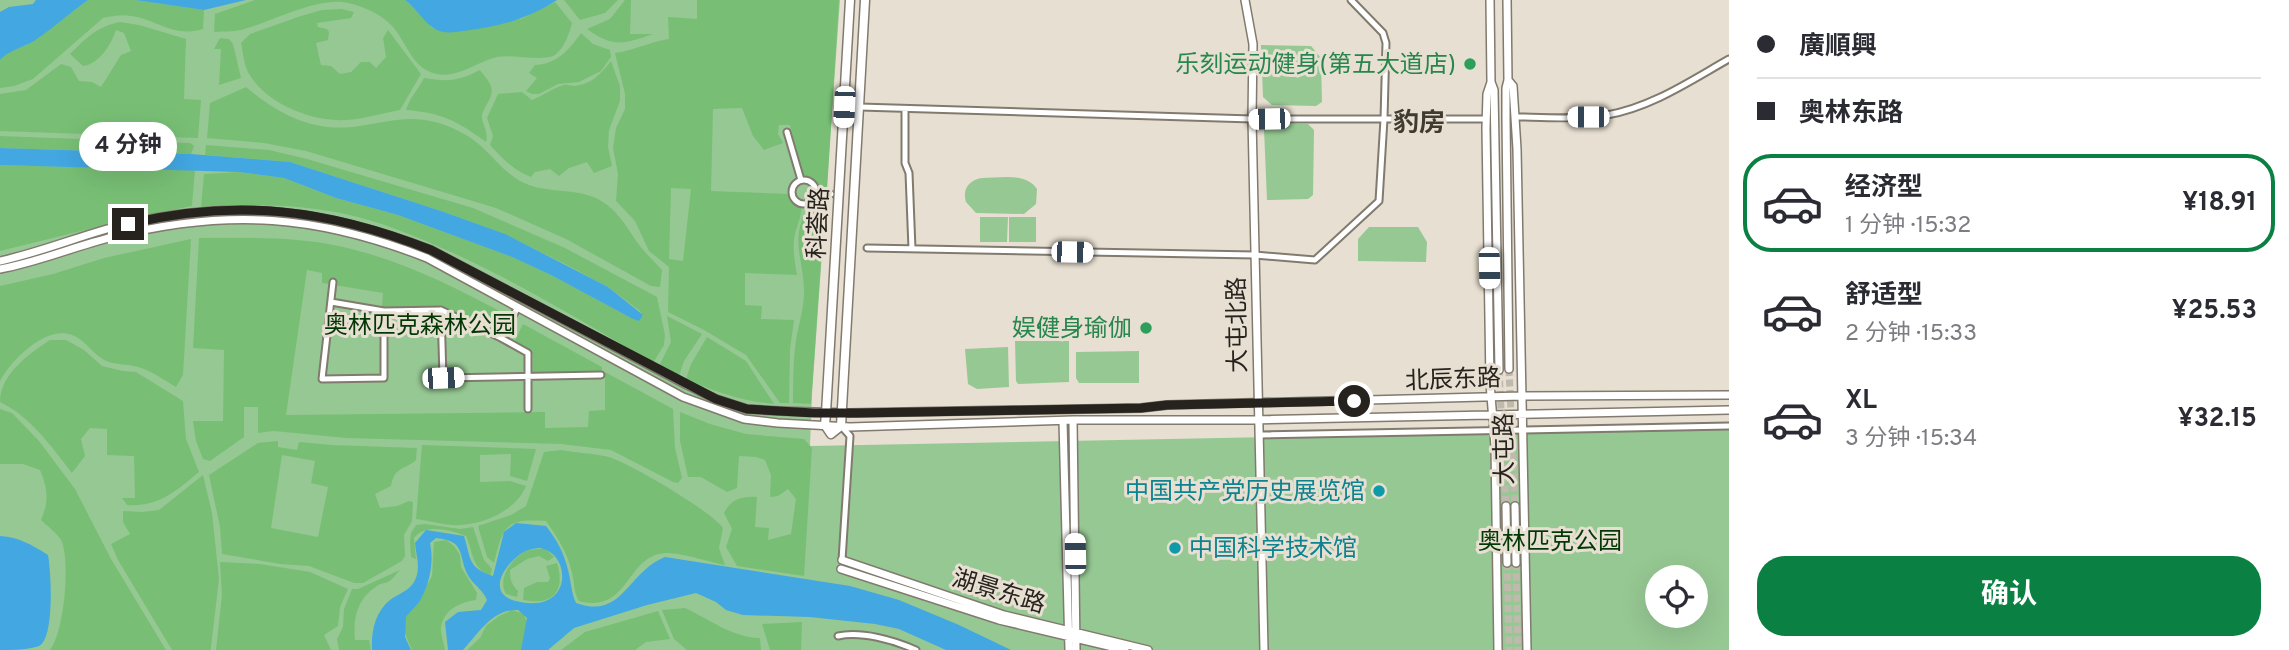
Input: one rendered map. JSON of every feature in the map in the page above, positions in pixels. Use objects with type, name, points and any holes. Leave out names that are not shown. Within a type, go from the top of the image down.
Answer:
[{"type":"main road","name":"科荟路","points":[[825,425],[850,0]]},
{"type":"main road","name":"科荟路","points":[[841,426],[865,0]]},
{"type":"main road","name":"大屯北路","points":[[1244,0],[1253,44],[1252,119],[1264,650]]},
{"type":"main road","name":"大屯路","points":[[1490,0],[1491,82],[1486,119],[1498,650]]},
{"type":"main road","name":"大屯路","points":[[1507,0],[1509,369]]},
{"type":"main road","name":"大屯路","points":[[1508,80],[1513,86],[1516,117],[1527,650]]},
{"type":"main road","name":"大屯路","points":[[1491,82],[1494,90],[1499,370]]},
{"type":"main road","name":"北辰东路","points":[[0,261],[108,229],[177,214],[217,210],[297,212],[391,234],[431,250],[716,399],[747,409],[841,413],[1141,408],[1167,405],[1522,396],[1729,395]]},
{"type":"main road","points":[[0,269],[110,237],[178,223],[217,219],[296,221],[388,242],[418,254],[683,397],[711,408],[744,419],[825,425],[831,434],[841,426]]},
{"type":"main road","name":"北辰东路","points":[[841,426],[1729,410]]},
{"type":"main road","points":[[1069,650],[1073,635],[1073,420]]},
{"type":"main road","points":[[1063,421],[1073,635],[1076,650]]},
{"type":"main road","name":"大屯路","points":[[1506,506],[1507,563]]},
{"type":"main road","name":"大屯路","points":[[1515,506],[1516,563]]},
{"type":"main road","name":"湖景东路","points":[[842,565],[999,620],[1148,650]]},
{"type":"main road","name":"湖景东路","points":[[1073,635],[1125,650]]},
{"type":"street","points":[[867,248],[1255,255],[1315,260],[1379,201],[1385,37],[1351,0]]},
{"type":"street","points":[[1516,117],[1588,117],[1619,112],[1648,103],[1729,59]]},
{"type":"street","points":[[860,107],[1252,119],[1486,119]]},
{"type":"street","points":[[905,109],[905,163],[909,173],[912,249]]},
{"type":"street","points":[[787,132],[801,180]]},
{"type":"street","points":[[801,180],[813,184],[816,193],[808,203],[796,201],[792,191],[795,183],[801,180]]},
{"type":"street","points":[[816,193],[831,194]]},
{"type":"street","points":[[334,282],[321,379],[384,378],[384,311]]},
{"type":"street","points":[[331,302],[384,311],[441,310],[501,338],[528,353],[527,409]]},
{"type":"street","points":[[501,338],[518,307]]},
{"type":"street","points":[[441,310],[443,378],[601,375]]},
{"type":"street","name":"科荟路","points":[[841,426],[850,436],[842,565]]},
{"type":"street","points":[[1259,435],[1729,426]]},
{"type":"street","points":[[838,636],[849,634],[890,640],[916,650]]},
{"type":"green space","name":"奥林匹克森林公园","points":[[0,0],[840,0],[810,446],[1729,428],[1729,650],[0,650]]},
{"type":"green space","points":[[88,0],[135,0],[204,10],[203,29],[174,30],[128,15],[103,18],[33,79],[0,88],[0,60],[6,53],[27,45]]},
{"type":"green space","points":[[255,0],[405,0],[432,28],[521,19],[555,2],[572,23],[564,44],[555,55],[543,58],[497,57],[445,75],[436,74],[420,66],[395,29],[380,16],[348,3],[317,4],[241,30],[214,32],[215,14]]},
{"type":"green space","points":[[564,0],[618,0],[605,13],[580,20]]},
{"type":"green space","points":[[625,0],[631,0],[630,34],[653,34],[626,42],[612,42],[587,29],[610,19]]},
{"type":"green space","points":[[697,0],[839,0],[827,190],[819,191],[811,179],[804,178],[790,125],[779,125],[778,134],[783,143],[764,150],[753,136],[742,108],[713,109],[711,191],[789,194],[795,204],[801,207],[794,240],[797,275],[745,273],[745,305],[762,306],[761,319],[794,320],[790,349],[789,403],[780,403],[746,355],[668,312],[669,267],[649,251],[635,221],[616,201],[618,174],[613,148],[616,128],[625,109],[625,94],[615,53],[669,39],[668,17],[697,19]],"holes":[[[671,188],[691,189],[683,261],[669,259]]]},
{"type":"green space","points":[[341,9],[354,12],[351,18],[317,23],[318,27],[329,32],[328,40],[316,43],[321,65],[331,66],[340,74],[351,72],[361,62],[370,62],[376,68],[386,57],[383,38],[388,30],[421,74],[400,110],[353,119],[318,118],[276,101],[254,82],[244,61],[241,43],[250,34],[322,10]]},
{"type":"green space","points":[[120,22],[186,39],[184,99],[201,100],[198,138],[0,131],[0,94],[26,90],[61,64],[71,67],[79,81],[92,82],[101,87],[121,55],[131,51],[124,33],[116,30],[104,53],[89,64],[83,66],[70,54],[93,34]]},
{"type":"green space","points":[[581,33],[593,44],[610,50],[611,57],[601,71],[579,82],[558,84],[539,94],[526,91],[537,78],[529,73],[535,65],[550,62],[562,55]]},
{"type":"green space","points":[[220,38],[229,39],[233,44],[241,78],[219,85],[221,49],[214,49]]},
{"type":"green space","points":[[1261,45],[1311,46],[1321,58],[1322,102],[1316,106],[1272,105],[1263,97]]},
{"type":"green space","points":[[611,61],[620,86],[620,101],[609,130],[608,147],[612,166],[594,173],[587,162],[569,168],[559,176],[550,169],[535,172],[531,177],[514,168],[490,145],[493,136],[487,118],[498,94],[522,92],[532,100],[564,85],[587,83],[600,74]]},
{"type":"green space","points":[[480,70],[492,89],[482,115],[486,142],[449,119],[406,110],[424,78],[453,80]]},
{"type":"green space","points":[[246,87],[282,112],[308,123],[352,127],[414,119],[435,122],[467,135],[522,182],[584,194],[611,208],[662,270],[660,287],[651,286],[566,239],[496,208],[306,151],[264,143],[207,138],[210,103]]},
{"type":"green space","points":[[1270,123],[1308,124],[1314,130],[1313,195],[1308,199],[1267,200],[1264,129]]},
{"type":"green space","points":[[0,136],[190,143],[194,146],[191,154],[0,148]]},
{"type":"green space","points":[[206,145],[269,150],[307,159],[473,208],[565,248],[657,297],[665,335],[664,345],[653,363],[503,277],[438,246],[373,221],[328,211],[292,207],[201,207],[204,174],[239,172],[284,178],[336,198],[398,215],[512,257],[631,318],[643,316],[608,287],[504,234],[290,162],[205,155]]},
{"type":"green space","points":[[0,165],[195,170],[192,206],[0,251]]},
{"type":"green space","points":[[1012,177],[1026,180],[1037,189],[1036,204],[1024,214],[976,213],[966,202],[965,193],[970,183],[982,178]]},
{"type":"green space","points":[[816,199],[825,204],[811,404],[793,403],[795,348],[804,296],[799,232],[807,211]]},
{"type":"green space","points":[[980,217],[1008,217],[1007,242],[980,242]]},
{"type":"green space","points":[[1009,217],[1036,217],[1036,242],[1009,242]]},
{"type":"green space","points":[[1369,227],[1418,227],[1427,242],[1426,262],[1358,261],[1358,239]]},
{"type":"green space","points":[[199,238],[287,239],[339,246],[405,266],[507,315],[497,335],[441,307],[382,307],[383,293],[322,283],[322,273],[307,270],[286,415],[545,412],[545,428],[588,427],[589,411],[605,410],[605,372],[673,409],[675,448],[682,478],[678,483],[673,482],[611,450],[561,444],[346,438],[274,431],[258,433],[258,407],[244,407],[244,437],[210,461],[203,459],[196,441],[193,421],[223,421],[224,350],[193,348]]},
{"type":"green space","points":[[191,239],[183,375],[176,387],[143,368],[106,361],[77,337],[62,333],[51,335],[30,346],[0,381],[0,286],[53,274],[104,258]]},
{"type":"green space","points":[[667,316],[702,334],[684,361],[679,376],[659,366],[671,342]]},
{"type":"green space","points":[[523,324],[602,367],[602,377],[533,378],[533,355],[514,343]]},
{"type":"green space","points":[[707,337],[746,361],[774,404],[729,395],[686,379],[691,364]]},
{"type":"green space","points":[[50,340],[66,340],[84,350],[102,366],[136,372],[183,401],[186,439],[199,472],[175,491],[158,500],[127,505],[122,498],[135,498],[134,456],[107,455],[107,429],[90,428],[81,439],[85,456],[72,473],[31,424],[0,402],[5,382],[18,365]]},
{"type":"green space","points":[[1015,341],[1069,341],[1069,382],[1018,384]]},
{"type":"green space","points":[[1008,347],[1009,387],[977,389],[968,384],[965,349]]},
{"type":"green space","points":[[1139,351],[1139,383],[1079,383],[1076,378],[1076,352]]},
{"type":"green space","points":[[0,409],[12,413],[39,441],[75,489],[111,559],[166,650],[50,650],[62,613],[66,579],[64,550],[59,537],[41,520],[46,495],[40,470],[23,464],[0,464]]},
{"type":"green space","points":[[680,412],[746,434],[804,439],[812,448],[804,576],[737,566],[726,547],[732,529],[724,513],[730,504],[742,498],[757,497],[755,527],[769,528],[768,540],[791,534],[796,499],[788,489],[778,496],[770,497],[771,475],[765,460],[756,457],[739,456],[737,488],[727,492],[701,477],[688,477],[680,441]]},
{"type":"green space","points":[[278,441],[278,447],[297,450],[299,442],[417,448],[416,460],[397,472],[391,486],[375,494],[380,508],[413,502],[412,521],[404,535],[405,556],[402,561],[363,583],[354,583],[309,566],[222,554],[220,527],[209,475],[258,443]],"holes":[[[282,455],[315,461],[311,483],[328,487],[318,537],[271,528]]]},
{"type":"green space","points":[[422,445],[536,449],[527,481],[510,476],[511,454],[480,455],[480,482],[510,481],[526,486],[515,502],[499,514],[471,524],[456,525],[416,519]]},
{"type":"green space","points":[[561,450],[620,461],[670,489],[716,520],[723,528],[719,548],[725,565],[671,553],[652,556],[608,599],[596,603],[579,601],[570,566],[558,539],[546,521],[532,520],[514,523],[508,527],[500,540],[494,563],[487,557],[478,526],[511,515],[526,506],[544,452]]},
{"type":"green space","points":[[203,475],[212,513],[219,579],[211,650],[172,650],[111,544],[130,534],[123,522],[123,511],[159,510]]},
{"type":"green space","points":[[416,525],[460,529],[473,527],[484,560],[492,569],[490,576],[476,564],[466,536],[453,532],[431,529],[419,533],[414,538],[416,559],[411,557],[411,533]]},
{"type":"green space","points":[[446,540],[460,555],[461,567],[477,593],[476,600],[459,605],[446,615],[441,629],[445,650],[412,650],[403,629],[407,612],[418,601],[432,576],[434,542]]},
{"type":"green space","points":[[546,549],[554,557],[548,561],[539,556],[527,559],[510,570],[510,577],[518,591],[517,597],[506,594],[504,576],[511,564],[526,551]]},
{"type":"green space","points":[[220,562],[260,564],[310,572],[348,589],[340,607],[338,626],[324,635],[331,650],[216,650],[222,595]]},
{"type":"green space","points":[[557,563],[560,582],[554,595],[542,601],[523,600],[524,588],[537,582],[548,582],[550,578],[546,566]]},
{"type":"green space","points":[[400,570],[390,581],[379,584],[370,591],[358,610],[355,640],[369,640],[371,650],[339,650],[337,639],[343,627],[344,609],[352,589],[358,589]]},
{"type":"green space","points":[[685,608],[740,635],[760,638],[761,650],[687,650],[674,639],[662,610]]},
{"type":"green space","points":[[512,610],[524,614],[527,622],[523,650],[467,650],[480,638],[486,626]]},
{"type":"green space","points":[[658,611],[670,639],[646,642],[635,650],[561,650],[585,632]]},
{"type":"green space","points":[[802,622],[801,650],[770,650],[762,624]]},
{"type":"water","points":[[36,0],[88,0],[34,41],[0,60],[0,12],[9,7],[33,4]]},
{"type":"water","points":[[135,0],[246,0],[204,10]]},
{"type":"water","points":[[405,0],[557,0],[512,21],[450,32],[432,27]]},
{"type":"water","points":[[0,148],[191,154],[290,162],[505,234],[608,287],[643,315],[639,321],[631,318],[512,257],[398,215],[336,198],[284,178],[239,172],[0,165]]},
{"type":"water","points":[[516,523],[546,526],[564,558],[576,603],[592,607],[615,600],[652,564],[665,557],[850,586],[899,600],[1011,650],[946,650],[899,629],[875,624],[810,617],[743,615],[726,610],[696,593],[574,628],[548,650],[521,650],[527,618],[518,610],[509,611],[487,623],[463,650],[448,650],[445,622],[458,612],[481,610],[487,600],[465,570],[457,546],[436,538],[430,543],[431,565],[427,586],[419,602],[406,617],[405,637],[411,650],[372,650],[377,616],[390,600],[404,592],[415,580],[418,566],[415,543],[426,530],[464,536],[472,562],[479,570],[493,576],[504,532]],"holes":[[[538,548],[549,551],[562,570],[558,591],[549,599],[535,603],[516,601],[501,592],[504,571],[516,558],[524,552]]]},
{"type":"water","points":[[0,536],[19,540],[48,555],[50,618],[48,631],[39,646],[0,650]]},
{"type":"tunnel","points":[[1509,369],[1515,506]]},
{"type":"tunnel","points":[[1499,370],[1506,506]]},
{"type":"tunnel","points":[[1507,563],[1509,650]]},
{"type":"tunnel","points":[[1516,563],[1518,650]]},
{"type":"place","name":"乐刻运动健身(第五大道店)","points":[[1470,64]]},
{"type":"place","name":"娱·健身瑜伽","points":[[1146,328]]},
{"type":"place","name":"中国共产党历史展览馆","points":[[1379,491]]},
{"type":"place","name":"中国科学技术馆","points":[[1175,548]]},
{"type":"district","name":"豹房","points":[[1419,122]]},
{"type":"route","points":[[128,224],[177,214],[256,209],[297,212],[391,234],[431,250],[716,399],[747,409],[858,413],[1354,401]]},
{"type":"park label","name":"奥林匹克公园","points":[[1550,541]]}]
